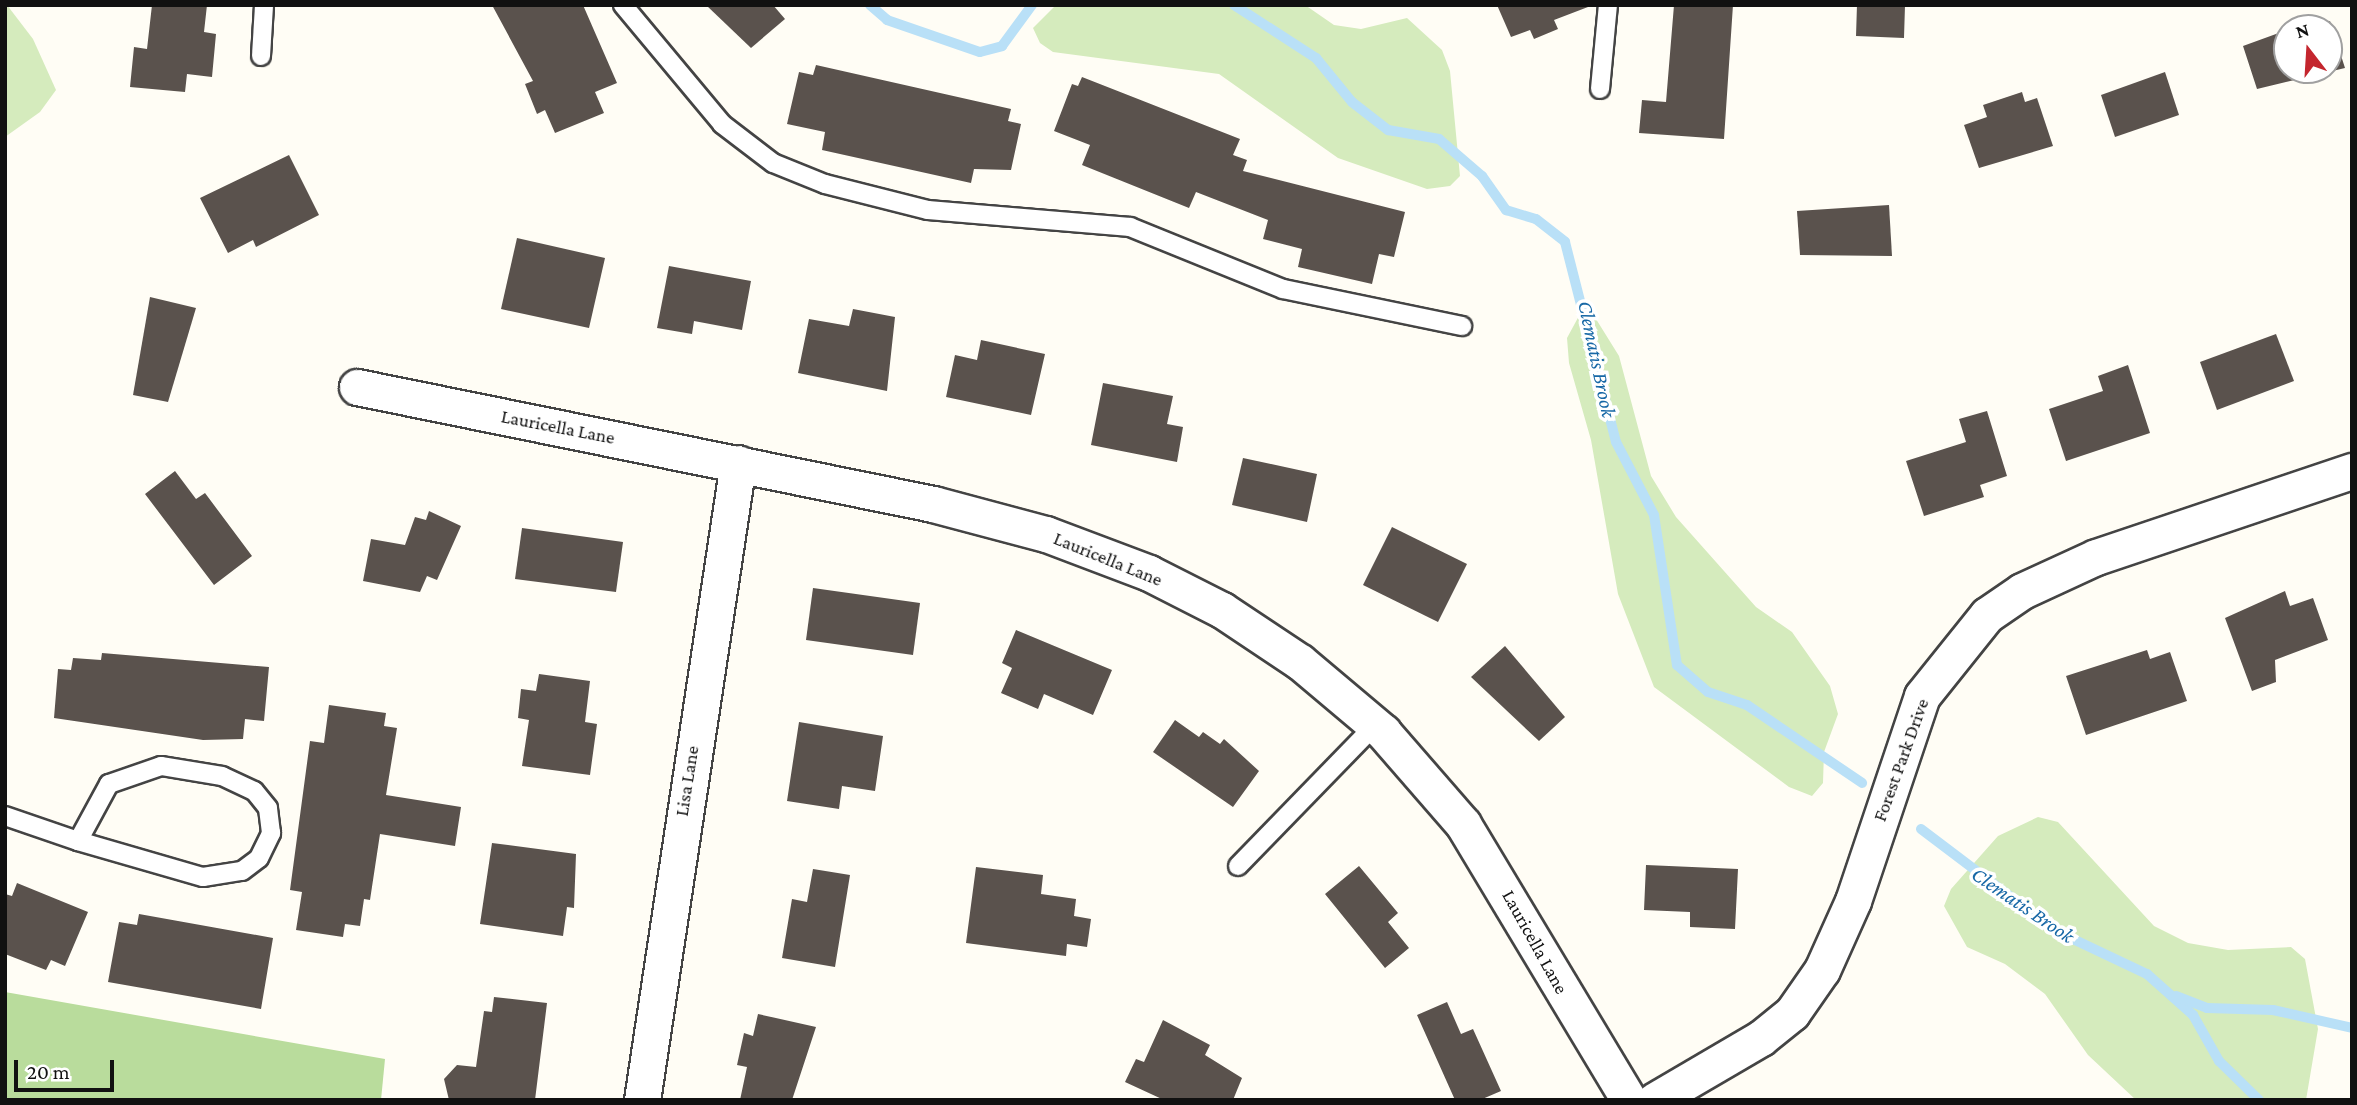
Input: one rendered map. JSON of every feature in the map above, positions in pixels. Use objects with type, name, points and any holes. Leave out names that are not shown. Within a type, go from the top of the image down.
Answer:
[{"type":"street","name":"Lauricella Lane","points":[[357,387],[738,463],[1034,530],[1149,573],[1300,662],[1375,725],[1463,824],[1629,1100]]},
{"type":"street","name":"Lisa Lane","points":[[642,1100],[738,463]]},
{"type":"street","name":"Forest Park Drive","points":[[1655,1100],[1761,1038],[1792,1013],[1822,970],[1853,901],[1922,696],[1987,615],[2022,591],[2096,557],[2352,471]]},
{"type":"lane","points":[[261,56],[264,5]]},
{"type":"lane","points":[[623,5],[722,124],[773,163],[825,184],[928,210],[1130,227],[1283,289],[1462,326]]},
{"type":"lane","points":[[1600,89],[1608,5]]},
{"type":"lane","points":[[1238,866],[1375,725]]},
{"type":"lane","points":[[5,816],[78,841],[203,877],[242,871],[259,858],[271,833],[268,808],[254,791],[222,776],[161,766],[108,784],[78,841]]},
{"type":"green space","points":[[7,5],[33,39],[56,90],[40,112],[5,137]]},
{"type":"green space","points":[[1056,5],[1305,5],[1334,25],[1361,29],[1407,18],[1442,50],[1450,71],[1460,176],[1450,186],[1427,189],[1338,158],[1219,74],[1053,52],[1040,43],[1033,28]]},
{"type":"green space","points":[[1580,314],[1596,319],[1619,356],[1651,476],[1676,517],[1756,607],[1792,632],[1830,686],[1838,714],[1824,752],[1823,783],[1812,796],[1789,787],[1654,687],[1618,594],[1591,440],[1569,363],[1567,338]]},
{"type":"green space","points":[[2038,817],[2058,822],[2154,926],[2188,943],[2228,950],[2291,947],[2305,959],[2318,1029],[2306,1100],[2136,1100],[2088,1055],[2045,994],[2005,964],[1967,947],[1944,906],[1951,889],[1998,836]]},
{"type":"green space","points":[[5,992],[385,1059],[381,1100],[5,1100]]},
{"type":"building","points":[[152,5],[207,5],[204,32],[216,34],[212,77],[187,74],[185,92],[130,87],[134,47],[147,49]]},
{"type":"building","points":[[492,5],[583,5],[617,83],[595,92],[604,113],[555,133],[545,110],[537,114],[525,84],[533,81]]},
{"type":"building","points":[[706,5],[773,5],[785,19],[751,48]]},
{"type":"building","points":[[1497,5],[1588,7],[1554,20],[1558,29],[1534,39],[1530,30],[1511,37]]},
{"type":"building","points":[[1674,5],[1733,5],[1724,139],[1639,133],[1642,100],[1666,102]]},
{"type":"building","points":[[1857,5],[1905,5],[1904,38],[1856,36]]},
{"type":"building","points":[[2273,35],[2273,84],[2278,84],[2257,89],[2243,46]]},
{"type":"building","points":[[816,65],[1011,109],[1008,121],[1021,124],[1011,170],[974,169],[971,183],[822,150],[825,132],[787,124],[799,72],[813,75]]},
{"type":"building","points":[[2165,72],[2179,115],[2115,137],[2101,95]]},
{"type":"building","points":[[1082,77],[1240,139],[1233,155],[1247,160],[1243,171],[1405,212],[1394,257],[1379,254],[1372,284],[1298,267],[1302,249],[1263,239],[1268,220],[1196,192],[1189,208],[1082,165],[1090,145],[1054,131],[1072,84],[1078,86]]},
{"type":"building","points":[[2022,92],[2025,102],[2037,98],[2053,146],[1979,168],[1964,125],[1987,117],[1983,105]]},
{"type":"building","points":[[289,155],[319,215],[256,247],[253,240],[228,253],[200,198]]},
{"type":"building","points":[[1889,205],[1892,256],[1800,255],[1797,211]]},
{"type":"building","points":[[517,238],[605,258],[589,328],[501,309]]},
{"type":"building","points":[[669,266],[751,281],[742,330],[694,321],[692,334],[657,328]]},
{"type":"building","points":[[150,297],[196,308],[168,402],[133,395]]},
{"type":"building","points":[[853,309],[895,317],[887,391],[798,373],[809,319],[849,326]]},
{"type":"building","points":[[2276,334],[2294,381],[2217,410],[2200,362]]},
{"type":"building","points":[[981,340],[1045,354],[1031,415],[946,397],[955,355],[977,360]]},
{"type":"building","points":[[2128,365],[2150,433],[2066,461],[2049,409],[2103,391],[2098,376]]},
{"type":"building","points":[[1103,383],[1173,396],[1167,424],[1183,427],[1177,462],[1091,445]]},
{"type":"building","points":[[1987,411],[2007,476],[1980,485],[1984,497],[1924,516],[1906,461],[1966,442],[1959,419]]},
{"type":"building","points":[[1243,458],[1317,474],[1307,522],[1232,505]]},
{"type":"building","points":[[175,471],[196,499],[205,493],[252,556],[214,585],[145,494]]},
{"type":"building","points":[[429,511],[461,526],[437,580],[427,576],[420,592],[363,581],[371,539],[405,545],[415,517],[426,520]]},
{"type":"building","points":[[1392,527],[1467,564],[1438,622],[1363,585]]},
{"type":"building","points":[[522,528],[623,542],[616,592],[515,579]]},
{"type":"building","points":[[813,588],[920,603],[913,655],[806,640]]},
{"type":"building","points":[[2285,591],[2290,606],[2313,598],[2328,640],[2275,660],[2276,682],[2252,691],[2225,618]]},
{"type":"building","points":[[1016,630],[1112,670],[1093,715],[1044,694],[1038,709],[1001,693],[1012,668],[1002,663]]},
{"type":"building","points":[[1505,646],[1565,717],[1539,741],[1471,677]]},
{"type":"building","points":[[2147,650],[2150,659],[2170,652],[2187,701],[2086,735],[2066,676]]},
{"type":"building","points":[[102,653],[269,667],[264,721],[245,719],[243,739],[203,740],[54,718],[58,669],[71,670],[73,658],[101,660]]},
{"type":"building","points":[[539,674],[590,681],[585,722],[597,724],[590,775],[522,766],[529,720],[518,718],[521,689],[536,691]]},
{"type":"building","points":[[329,705],[386,713],[384,726],[397,728],[386,795],[461,807],[455,846],[380,834],[370,900],[364,899],[360,926],[345,924],[343,937],[296,930],[302,892],[290,890],[310,741],[324,743]]},
{"type":"building","points":[[1175,720],[1199,737],[1203,732],[1220,744],[1224,739],[1259,771],[1233,807],[1153,752]]},
{"type":"building","points":[[799,722],[883,736],[875,791],[842,786],[839,809],[787,801]]},
{"type":"building","points":[[492,843],[576,854],[574,908],[567,907],[563,936],[480,924]]},
{"type":"building","points":[[1646,865],[1738,869],[1735,929],[1690,927],[1690,912],[1644,910]]},
{"type":"building","points":[[1359,866],[1398,913],[1388,922],[1409,948],[1385,968],[1325,894]]},
{"type":"building","points":[[976,867],[1043,875],[1041,894],[1076,899],[1074,916],[1091,919],[1087,947],[1067,944],[1066,956],[966,943]]},
{"type":"building","points":[[813,869],[850,875],[835,967],[782,958],[792,899],[807,902]]},
{"type":"building","points":[[17,883],[88,912],[65,966],[51,960],[46,970],[5,954],[5,894],[12,896]]},
{"type":"building","points":[[139,914],[273,938],[261,1009],[108,982],[119,922],[137,925]]},
{"type":"building","points":[[494,997],[547,1003],[535,1100],[449,1100],[444,1079],[457,1065],[476,1067],[484,1011],[492,1012]]},
{"type":"building","points":[[1447,1002],[1461,1034],[1473,1029],[1501,1091],[1480,1100],[1455,1100],[1417,1015]]},
{"type":"building","points":[[758,1014],[816,1027],[792,1100],[740,1100],[747,1067],[737,1065],[744,1033],[753,1036]]},
{"type":"building","points":[[1163,1020],[1210,1045],[1205,1055],[1242,1078],[1233,1100],[1164,1100],[1125,1082],[1136,1059],[1144,1062]]},
{"type":"waterway","name":"Clematis Brook","points":[[870,5],[887,20],[980,52],[1002,46],[1032,5]]},
{"type":"waterway","name":"Clematis Brook","points":[[1234,5],[1316,58],[1352,102],[1388,130],[1439,139],[1482,176],[1506,210],[1536,219],[1565,242],[1616,442],[1654,515],[1677,665],[1708,692],[1747,705],[1862,783]]},
{"type":"waterway","name":"Clematis Brook","points":[[1921,829],[2056,931],[2147,974],[2193,1015],[2219,1061],[2259,1100]]},
{"type":"waterway","name":"Clematis Brook","points":[[2176,996],[2207,1008],[2273,1010],[2352,1028]]}]
